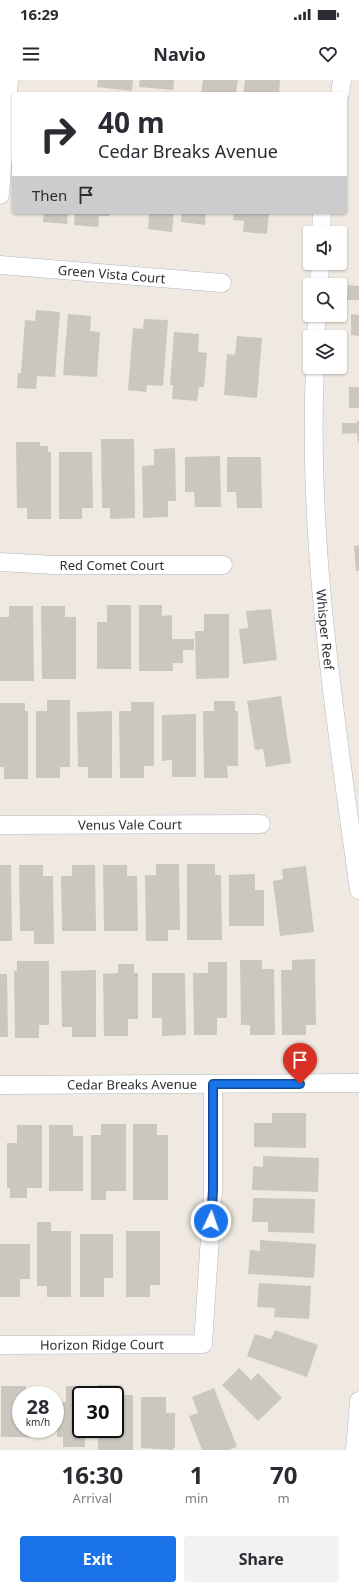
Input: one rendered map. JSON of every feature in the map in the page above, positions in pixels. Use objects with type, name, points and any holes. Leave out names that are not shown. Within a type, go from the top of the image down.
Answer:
[{"type":"street","points":[[0,195],[9,80]]},
{"type":"street","points":[[340,92],[342,80]]},
{"type":"street","points":[[321,226],[322,214]]},
{"type":"street","name":"Green Vista Court","points":[[0,265],[222,283]]},
{"type":"street","name":"Whisper Reef","points":[[315,374],[313,417],[316,526],[329,672],[359,890]]},
{"type":"street","name":"Red Comet Court","points":[[0,562],[54,565],[223,564]]},
{"type":"street","name":"Venus Vale Court","points":[[0,826],[261,824]]},
{"type":"street","name":"Cedar Breaks Avenue","points":[[0,1085],[359,1083]]},
{"type":"street","name":"Horizon Ridge Court","points":[[0,1345],[203,1344],[213,1190],[213,1084]]},
{"type":"street","points":[[355,1450],[359,1401]]},
{"type":"building","points":[[98,80],[133,80],[132,91],[97,87]]},
{"type":"building","points":[[140,80],[174,80],[173,90],[139,87]]},
{"type":"building","points":[[203,80],[238,80],[236,92],[201,92]]},
{"type":"building","points":[[245,80],[280,80],[279,92],[243,92]]},
{"type":"building","points":[[44,214],[68,214],[67,224],[43,222]]},
{"type":"building","points":[[75,214],[110,214],[109,216],[99,216],[98,227],[74,225]]},
{"type":"building","points":[[149,214],[174,214],[172,232],[148,229]]},
{"type":"building","points":[[182,214],[206,214],[205,225],[181,222]]},
{"type":"building","points":[[234,214],[269,214],[267,234],[243,232],[244,221],[233,220]]},
{"type":"building","points":[[348,285],[359,286],[359,300],[347,300]]},
{"type":"building","points":[[36,310],[60,312],[55,377],[37,376],[36,389],[17,388],[18,373],[21,373],[25,320],[35,321]]},
{"type":"building","points":[[68,314],[91,316],[90,331],[100,332],[97,377],[63,375]]},
{"type":"building","points":[[351,314],[359,315],[359,336],[351,335]]},
{"type":"building","points":[[144,319],[168,320],[163,386],[147,385],[146,392],[128,390],[133,328],[143,329]]},
{"type":"building","points":[[174,332],[199,334],[198,352],[207,353],[204,387],[199,387],[197,401],[172,399],[173,385],[170,385]]},
{"type":"building","points":[[237,336],[262,338],[257,398],[224,395],[227,354],[235,355]]},
{"type":"building","points":[[349,387],[359,387],[359,408],[349,408]]},
{"type":"building","points":[[357,421],[359,421],[359,443],[357,433],[342,434],[342,423],[357,423]]},
{"type":"building","points":[[101,439],[134,439],[135,518],[110,519],[110,508],[102,508]]},
{"type":"building","points":[[16,442],[40,442],[40,446],[48,446],[48,452],[51,452],[51,519],[27,519],[27,508],[17,508]]},
{"type":"building","points":[[175,448],[176,501],[168,501],[168,517],[143,518],[142,466],[154,465],[154,449]]},
{"type":"building","points":[[59,452],[92,452],[93,508],[82,508],[82,519],[59,519]]},
{"type":"building","points":[[220,456],[221,507],[195,507],[194,492],[185,492],[185,457]]},
{"type":"building","points":[[227,457],[261,457],[262,508],[237,508],[236,492],[227,492]]},
{"type":"building","points":[[359,545],[359,571],[356,571],[354,546]]},
{"type":"building","points":[[107,605],[131,605],[131,669],[97,669],[97,622],[107,622]]},
{"type":"building","points":[[139,605],[162,605],[162,616],[172,615],[172,639],[194,639],[194,650],[183,650],[183,663],[173,663],[173,671],[139,671]]},
{"type":"building","points":[[9,606],[33,606],[34,681],[0,681],[0,617],[9,617]]},
{"type":"building","points":[[41,606],[65,606],[65,617],[76,617],[76,679],[42,679]]},
{"type":"building","points":[[271,609],[277,660],[243,664],[239,629],[248,628],[246,611]]},
{"type":"building","points":[[204,614],[229,614],[229,678],[196,679],[195,631],[204,631]]},
{"type":"building","points":[[281,696],[291,763],[266,767],[263,749],[255,750],[247,701]]},
{"type":"building","points":[[47,700],[70,700],[70,767],[60,767],[60,778],[36,778],[36,711],[47,711]]},
{"type":"building","points":[[214,701],[235,701],[235,711],[238,711],[238,766],[227,766],[228,778],[204,778],[203,711],[214,711]]},
{"type":"building","points":[[131,702],[154,702],[154,766],[144,766],[144,778],[120,778],[119,711],[131,711]]},
{"type":"building","points":[[0,703],[25,703],[25,711],[28,711],[28,779],[4,779],[4,767],[0,767]]},
{"type":"building","points":[[112,711],[112,778],[88,778],[88,767],[78,767],[77,712]]},
{"type":"building","points":[[196,714],[196,777],[172,777],[172,760],[162,761],[162,715]]},
{"type":"building","points":[[156,864],[179,864],[180,930],[168,930],[168,941],[146,941],[145,875],[156,875]]},
{"type":"building","points":[[187,864],[215,864],[215,875],[221,875],[222,940],[187,940]]},
{"type":"building","points":[[0,865],[11,865],[12,941],[0,941]]},
{"type":"building","points":[[19,865],[43,865],[43,876],[53,876],[54,944],[34,944],[34,931],[20,931]]},
{"type":"building","points":[[72,865],[95,865],[96,931],[62,931],[61,876],[72,876]]},
{"type":"building","points":[[103,865],[127,865],[127,876],[137,876],[138,931],[104,931]]},
{"type":"building","points":[[306,866],[314,932],[280,936],[273,881],[283,879],[282,869]]},
{"type":"building","points":[[255,874],[255,890],[264,890],[264,926],[229,926],[229,875]]},
{"type":"building","points":[[315,959],[316,1025],[306,1025],[306,1035],[282,1035],[281,970],[292,970],[292,960]]},
{"type":"building","points":[[240,960],[262,960],[262,969],[274,969],[275,1035],[250,1035],[250,1025],[241,1025]]},
{"type":"building","points":[[17,961],[49,961],[49,1025],[39,1025],[39,1038],[15,1038],[14,971],[17,971]]},
{"type":"building","points":[[208,962],[227,962],[227,1018],[217,1018],[217,1035],[194,1035],[193,973],[208,973]]},
{"type":"building","points":[[118,964],[134,964],[134,973],[138,973],[138,1019],[128,1019],[128,1036],[104,1036],[103,974],[118,973]]},
{"type":"building","points":[[96,970],[96,1037],[72,1037],[72,1027],[62,1027],[61,971]]},
{"type":"building","points":[[152,973],[185,973],[186,1035],[162,1036],[162,1018],[152,1018]]},
{"type":"building","points":[[0,974],[7,974],[8,1037],[0,1037]]},
{"type":"building","points":[[272,1113],[306,1113],[306,1148],[254,1147],[254,1123],[272,1123]]},
{"type":"building","points":[[101,1124],[126,1124],[126,1191],[106,1191],[106,1200],[91,1200],[91,1135],[101,1135]]},
{"type":"building","points":[[133,1124],[157,1124],[157,1135],[168,1135],[168,1200],[133,1200]]},
{"type":"building","points":[[17,1125],[42,1125],[42,1188],[27,1188],[27,1198],[10,1198],[10,1188],[7,1188],[7,1143],[17,1143]]},
{"type":"building","points":[[49,1125],[73,1125],[73,1136],[83,1136],[83,1191],[49,1191]]},
{"type":"building","points":[[263,1156],[319,1158],[318,1192],[252,1190],[253,1166],[263,1167]]},
{"type":"building","points":[[253,1198],[315,1199],[314,1233],[268,1232],[268,1222],[252,1222]]},
{"type":"building","points":[[37,1222],[51,1222],[51,1231],[71,1231],[71,1297],[47,1297],[47,1286],[37,1286]]},
{"type":"building","points":[[126,1231],[160,1231],[160,1285],[150,1285],[150,1297],[126,1297]]},
{"type":"building","points":[[80,1234],[113,1234],[113,1278],[104,1278],[104,1297],[80,1297]]},
{"type":"building","points":[[260,1240],[316,1244],[314,1278],[248,1274],[250,1250],[260,1251]]},
{"type":"building","points":[[0,1244],[30,1244],[30,1279],[20,1279],[20,1297],[0,1297]]},
{"type":"building","points":[[259,1283],[311,1286],[309,1319],[274,1317],[275,1308],[257,1307]]},
{"type":"building","points":[[275,1330],[318,1345],[307,1377],[247,1356],[255,1334],[271,1339]]},
{"type":"building","points":[[239,1368],[251,1380],[258,1373],[282,1398],[258,1421],[222,1385]]},
{"type":"building","points":[[98,1385],[122,1385],[122,1386]]},
{"type":"building","points":[[1,1386],[12,1386],[12,1437],[1,1437]]},
{"type":"building","points":[[66,1386],[72,1386],[72,1438],[85,1438],[85,1447],[63,1447],[64,1402],[66,1402]]},
{"type":"building","points":[[214,1388],[237,1447],[228,1450],[202,1450],[189,1416],[198,1413],[192,1397]]},
{"type":"building","points":[[124,1395],[133,1395],[133,1450],[98,1450],[98,1438],[124,1438]]},
{"type":"building","points":[[141,1397],[166,1397],[166,1413],[175,1413],[175,1448],[173,1448],[173,1450],[141,1448]]},
{"type":"route","points":[[211,1221],[213,1190],[213,1084],[300,1084]]}]
